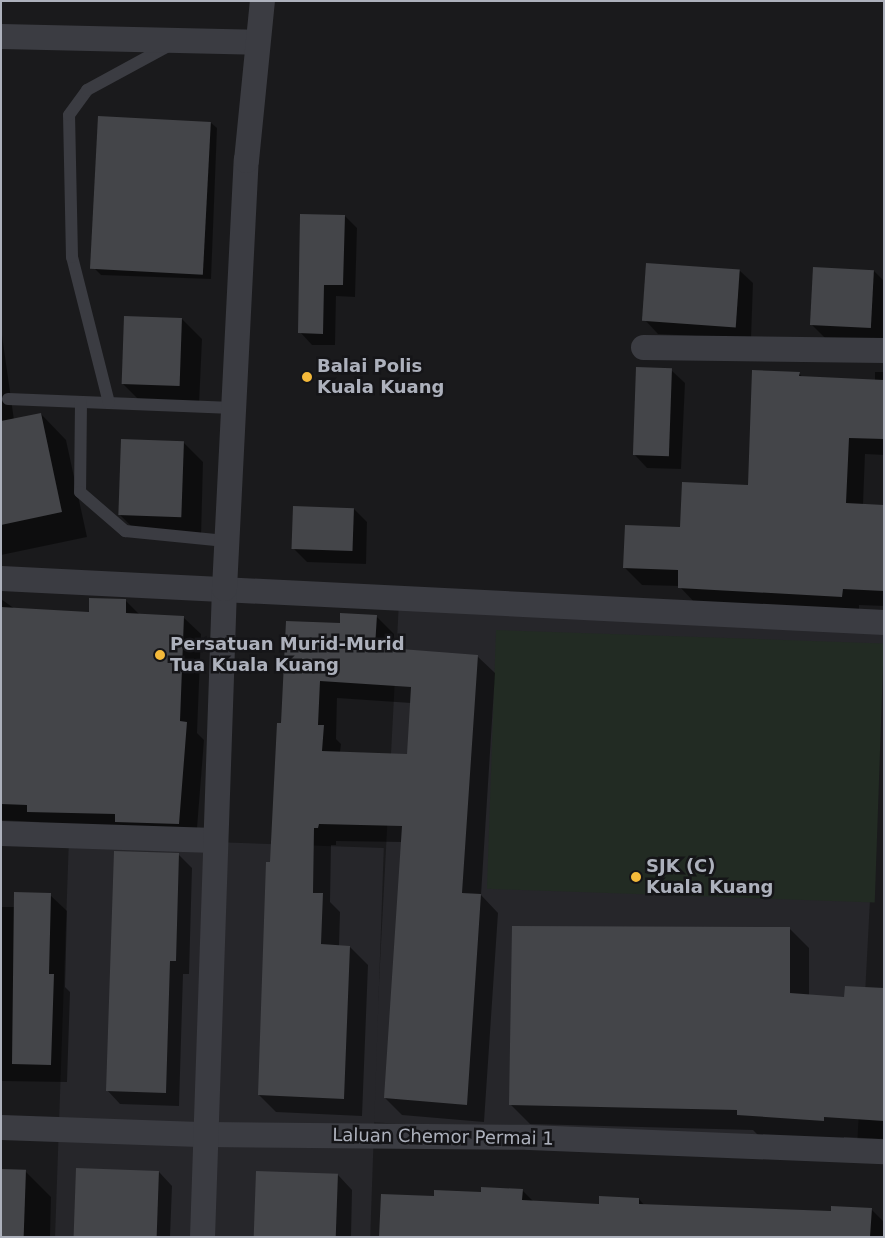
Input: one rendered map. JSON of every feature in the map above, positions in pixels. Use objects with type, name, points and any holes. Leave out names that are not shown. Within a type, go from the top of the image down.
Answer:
[{"type":"street","points":[[202,1237],[214,840],[226,541],[256,42],[262,1]]},
{"type":"street","points":[[1,36],[256,42]]},
{"type":"street","points":[[643,347],[884,350]]},
{"type":"street","points":[[1,578],[884,622]]},
{"type":"street","points":[[1,833],[214,840]]},
{"type":"street","name":"Laluan Chemor Permai 1","points":[[1,1127],[206,1134],[529,1137],[884,1151]]},
{"type":"lane","points":[[109,403],[72,257],[69,115],[86,90],[178,40]]},
{"type":"lane","points":[[8,399],[233,408]]},
{"type":"lane","points":[[81,402],[80,492],[125,531],[226,541]]},
{"type":"shaded area","name":"SJK (C) Kuala Kuang","points":[[399,601],[884,626],[857,1148],[372,1122]]},
{"type":"shaded area","points":[[496,630],[884,644],[875,902],[487,889]]},
{"type":"shaded area","points":[[69,837],[384,848],[370,1237],[55,1237]]},
{"type":"building","points":[[98,116],[211,122],[203,275],[90,269]]},
{"type":"building","points":[[300,214],[345,215],[343,285],[324,285],[323,334],[298,333]]},
{"type":"building","points":[[646,263],[740,270],[736,327],[642,321]]},
{"type":"building","points":[[813,267],[874,270],[871,328],[810,325]]},
{"type":"building","points":[[124,316],[182,318],[180,386],[122,384]]},
{"type":"building","points":[[636,367],[672,368],[669,456],[633,455]]},
{"type":"building","points":[[752,370],[800,372],[799,376],[884,380],[884,439],[849,438],[846,503],[884,505],[884,591],[843,589],[842,597],[678,588],[678,570],[623,568],[625,525],[680,527],[682,482],[748,485]]},
{"type":"building","points":[[41,413],[62,512],[1,525],[1,421]]},
{"type":"building","points":[[121,439],[184,441],[181,517],[118,515]]},
{"type":"building","points":[[293,506],[354,508],[352,551],[291,549]]},
{"type":"building","points":[[89,598],[126,599],[126,613],[184,616],[180,721],[187,722],[179,824],[115,822],[115,814],[27,812],[27,805],[1,804],[1,607],[89,612]]},
{"type":"building","points":[[340,613],[377,615],[375,647],[478,655],[462,893],[481,894],[467,1105],[384,1098],[402,826],[319,824],[318,828],[314,828],[313,893],[323,893],[321,944],[350,946],[344,1099],[258,1095],[266,862],[270,862],[277,723],[281,723],[286,621],[340,623]],"holes":[[[320,681],[411,687],[407,754],[322,751],[324,725],[318,725]]]},
{"type":"building","points":[[114,851],[179,853],[176,961],[170,961],[166,1093],[106,1091]]},
{"type":"building","points":[[14,892],[51,893],[49,974],[54,974],[51,1065],[12,1064]]},
{"type":"building","points":[[512,926],[790,927],[790,993],[844,997],[845,986],[884,988],[884,1121],[824,1117],[824,1121],[737,1115],[737,1110],[509,1105]]},
{"type":"building","points":[[76,1168],[159,1171],[157,1237],[74,1237]]},
{"type":"building","points":[[1,1169],[26,1170],[24,1237],[1,1237]]},
{"type":"building","points":[[256,1171],[338,1174],[336,1237],[254,1237]]},
{"type":"building","points":[[481,1187],[523,1189],[522,1200],[599,1204],[599,1196],[639,1198],[639,1204],[831,1211],[831,1206],[872,1208],[870,1237],[379,1237],[381,1194],[434,1196],[434,1190],[481,1192]]},
{"type":"place","name":"Balai Polis Kuala Kuang","points":[[307,377]]},
{"type":"place","name":"Persatuan Murid-Murid Tua Kuala Kuang","points":[[160,655]]},
{"type":"place","name":"SJK (C) Kuala Kuang","points":[[636,877]]}]
